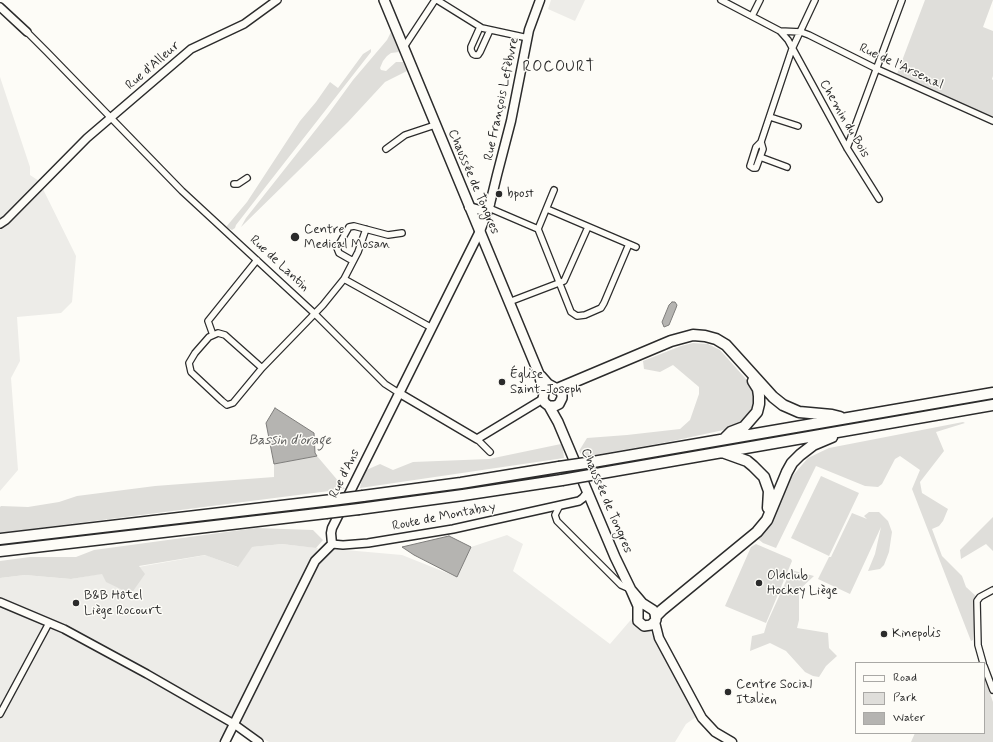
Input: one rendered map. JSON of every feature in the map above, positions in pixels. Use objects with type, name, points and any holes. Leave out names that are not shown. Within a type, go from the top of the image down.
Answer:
[{"type":"highway","points":[[558,391],[671,342],[693,335],[705,336],[716,339],[726,345],[773,397],[783,405],[799,412],[832,415],[846,419]]},
{"type":"highway","points":[[558,391],[567,390],[573,386],[678,343],[691,340],[704,340],[715,343],[723,348],[755,383],[758,389],[759,404],[754,416],[744,427],[731,432],[723,440]]},
{"type":"highway","points":[[0,539],[332,500],[461,483],[593,462],[993,393]]},
{"type":"highway","points":[[0,551],[326,513],[463,495],[562,480],[993,405]]},
{"type":"highway","points":[[652,616],[662,610],[757,532],[767,520],[792,463],[806,450],[821,441],[832,438],[839,432]]},
{"type":"highway","points":[[652,616],[754,530],[763,520],[766,513],[770,499],[764,477],[747,461],[722,452]]},
{"type":"main road","name":"Chaussée de Tongres","points":[[384,0],[539,374],[548,401],[615,557],[638,606],[638,621],[641,624],[652,616],[631,590]]},
{"type":"main road","name":"Rue François Lefèbvre","points":[[480,231],[489,206],[511,121],[528,38],[540,0]]},
{"type":"main road","points":[[469,207],[480,210],[489,206]]},
{"type":"main road","name":"Rue d'Ans","points":[[332,544],[332,528],[480,231]]},
{"type":"main road","points":[[474,244],[477,243],[486,247]]},
{"type":"main road","name":"Chaussée de Tongres","points":[[539,374],[548,384],[558,391]]},
{"type":"main road","points":[[549,388],[558,391],[561,402],[548,401],[549,388]]},
{"type":"main road","points":[[225,742],[313,565],[319,556],[332,544]]},
{"type":"main road","points":[[639,613],[642,609],[652,616],[658,638],[702,718],[715,732],[732,742]]},
{"type":"street","name":"Rue d'Alleur","points":[[0,224],[6,220],[87,138],[191,49],[244,24],[277,0]]},
{"type":"street","points":[[404,47],[436,0],[480,27],[528,38]]},
{"type":"street","name":"Chemin du Bois","points":[[721,0],[780,31],[788,40],[847,148],[879,199]]},
{"type":"street","points":[[752,16],[760,0]]},
{"type":"street","points":[[761,142],[756,146],[750,166],[753,168],[756,168],[760,157],[762,149],[761,142],[792,49],[815,0]]},
{"type":"street","points":[[847,148],[902,0]]},
{"type":"street","points":[[0,7],[27,32]]},
{"type":"street","points":[[480,27],[471,47],[471,50],[475,55],[478,55],[480,52],[490,30]]},
{"type":"street","name":"Chemin du Bois","points":[[780,31],[801,32]]},
{"type":"street","name":"Rue de Lantin","points":[[27,32],[182,191],[314,313],[385,384],[477,439]]},
{"type":"street","name":"Rue de l'Arsenal","points":[[801,32],[876,69],[993,121]]},
{"type":"street","points":[[770,117],[798,126]]},
{"type":"street","points":[[386,149],[405,135],[435,125]]},
{"type":"street","points":[[760,157],[787,166]]},
{"type":"street","points":[[234,184],[238,184],[247,178]]},
{"type":"street","points":[[538,229],[554,190]]},
{"type":"street","points":[[489,206],[538,229],[571,312],[577,316],[601,308],[629,244]]},
{"type":"street","points":[[547,209],[636,248]]},
{"type":"street","points":[[353,261],[339,254],[337,248],[349,227],[354,226],[388,235],[402,233]]},
{"type":"street","points":[[509,302],[564,281],[588,227]]},
{"type":"street","points":[[262,368],[225,335],[218,333],[209,337],[189,362],[191,372],[228,405],[233,403],[262,368],[344,279],[358,252],[366,229]]},
{"type":"street","points":[[213,335],[208,321],[257,260]]},
{"type":"street","points":[[344,279],[432,328]]},
{"type":"street","points":[[490,452],[477,439],[548,401]]},
{"type":"street","name":"Route de Montabay","points":[[332,544],[360,544],[454,529],[579,501],[587,493]]},
{"type":"street","points":[[560,506],[555,515],[557,521],[621,585],[631,590]]},
{"type":"street","points":[[983,662],[978,645],[977,601],[980,597],[993,590]]},
{"type":"street","points":[[0,602],[64,629],[147,674],[234,724],[259,742]]},
{"type":"street","points":[[0,714],[49,623]]},
{"type":"street","points":[[985,667],[993,690]]},
{"type":"shaded area","points":[[551,0],[585,0],[575,21],[548,9]]},
{"type":"shaded area","points":[[0,77],[30,167],[30,175],[39,181],[76,256],[72,302],[61,313],[17,317],[20,361],[11,378],[18,470],[0,491]]},
{"type":"shaded area","points":[[507,535],[523,544],[513,571],[610,644],[635,615],[644,628],[650,631],[696,717],[686,724],[675,742],[269,742],[234,724],[318,563],[325,555],[334,549],[402,555],[457,577],[471,547]]},
{"type":"shaded area","points":[[282,544],[318,548],[222,742],[0,742],[0,608],[52,628],[130,670],[133,664],[0,600],[0,578],[25,575],[71,579],[206,555],[237,567],[251,547]]},
{"type":"green space","points":[[925,0],[993,0],[983,27],[993,31],[993,116],[897,74]]},
{"type":"green space","points":[[391,32],[399,52],[391,53],[387,56],[380,68],[381,70],[386,71],[396,62],[403,62],[407,71],[385,82],[348,122],[241,227],[246,218],[329,113],[353,80],[387,40]]},
{"type":"green space","points":[[371,49],[371,52],[235,228],[232,230],[226,227],[247,202],[300,121],[330,82],[338,88],[363,54]]},
{"type":"green space","points":[[693,343],[708,344],[720,350],[754,388],[756,405],[742,426],[668,442],[583,457],[579,451],[587,438],[680,429],[690,420],[699,394],[699,387],[673,365],[660,372],[644,369],[643,361],[681,346]]},
{"type":"green space","points":[[963,422],[965,423],[936,432],[944,451],[920,482],[922,493],[948,509],[939,526],[932,529],[942,556],[962,576],[966,587],[977,597],[973,640],[971,641],[912,489],[920,470],[900,456],[895,459],[882,484],[878,487],[865,486],[816,466],[776,548],[763,543],[758,539],[769,523],[789,480],[808,458],[829,448]]},
{"type":"green space","points":[[561,444],[564,458],[360,488],[364,471],[380,464],[393,470],[413,462],[489,459]]},
{"type":"green space","points":[[317,456],[345,489],[0,533],[1,506],[28,507],[59,502],[77,496],[155,486],[274,477],[274,464]]},
{"type":"green space","points":[[821,476],[859,493],[829,556],[791,538]]},
{"type":"green space","points":[[869,512],[879,512],[888,521],[892,532],[889,552],[884,565],[880,569],[868,571],[875,554],[881,527],[850,594],[818,579],[829,557],[831,557],[852,513],[867,519],[864,516]]},
{"type":"green space","points":[[993,517],[993,551],[986,544],[961,559],[960,550]]},
{"type":"green space","points":[[256,528],[313,530],[323,540],[316,548],[282,544],[252,547],[238,567],[205,555],[139,566],[145,574],[131,594],[106,582],[102,574],[71,579],[25,575],[0,578],[0,561],[30,557],[76,557],[94,550]]},
{"type":"green space","name":"Oldclub Hockey Liège","points":[[756,544],[791,559],[792,561],[766,623],[725,606],[751,547]]},
{"type":"green space","points":[[791,570],[814,576],[799,590],[799,620],[797,628],[828,633],[829,648],[837,656],[826,666],[819,677],[805,672],[786,651],[770,643],[750,651],[752,636],[764,633]]},
{"type":"green space","points":[[985,679],[993,702],[993,742],[911,742],[915,734],[985,734]]},
{"type":"water","points":[[672,302],[675,302],[677,305],[669,325],[664,327],[662,322],[669,305]]},
{"type":"water","name":"Bassin d'orage","points":[[275,408],[314,433],[315,453],[317,456],[274,464],[266,423]]},
{"type":"water","points":[[449,536],[471,547],[457,577],[414,555],[402,547]]},
{"type":"place","name":"bpost","points":[[499,194]]},
{"type":"place","name":"Centre Medical Mosan","points":[[295,237]]},
{"type":"place","name":"Église Saint-Joseph","points":[[502,382]]},
{"type":"place","name":"Oldclub Hockey Liège","points":[[759,583]]},
{"type":"place","name":"B&B Hôtel Liège Rocourt","points":[[76,603]]},
{"type":"place","name":"Kinepolis","points":[[884,634]]},
{"type":"place","name":"Centre Social Italien","points":[[728,692]]},
{"type":"district","name":"ROCOURT","points":[[559,68]]}]
